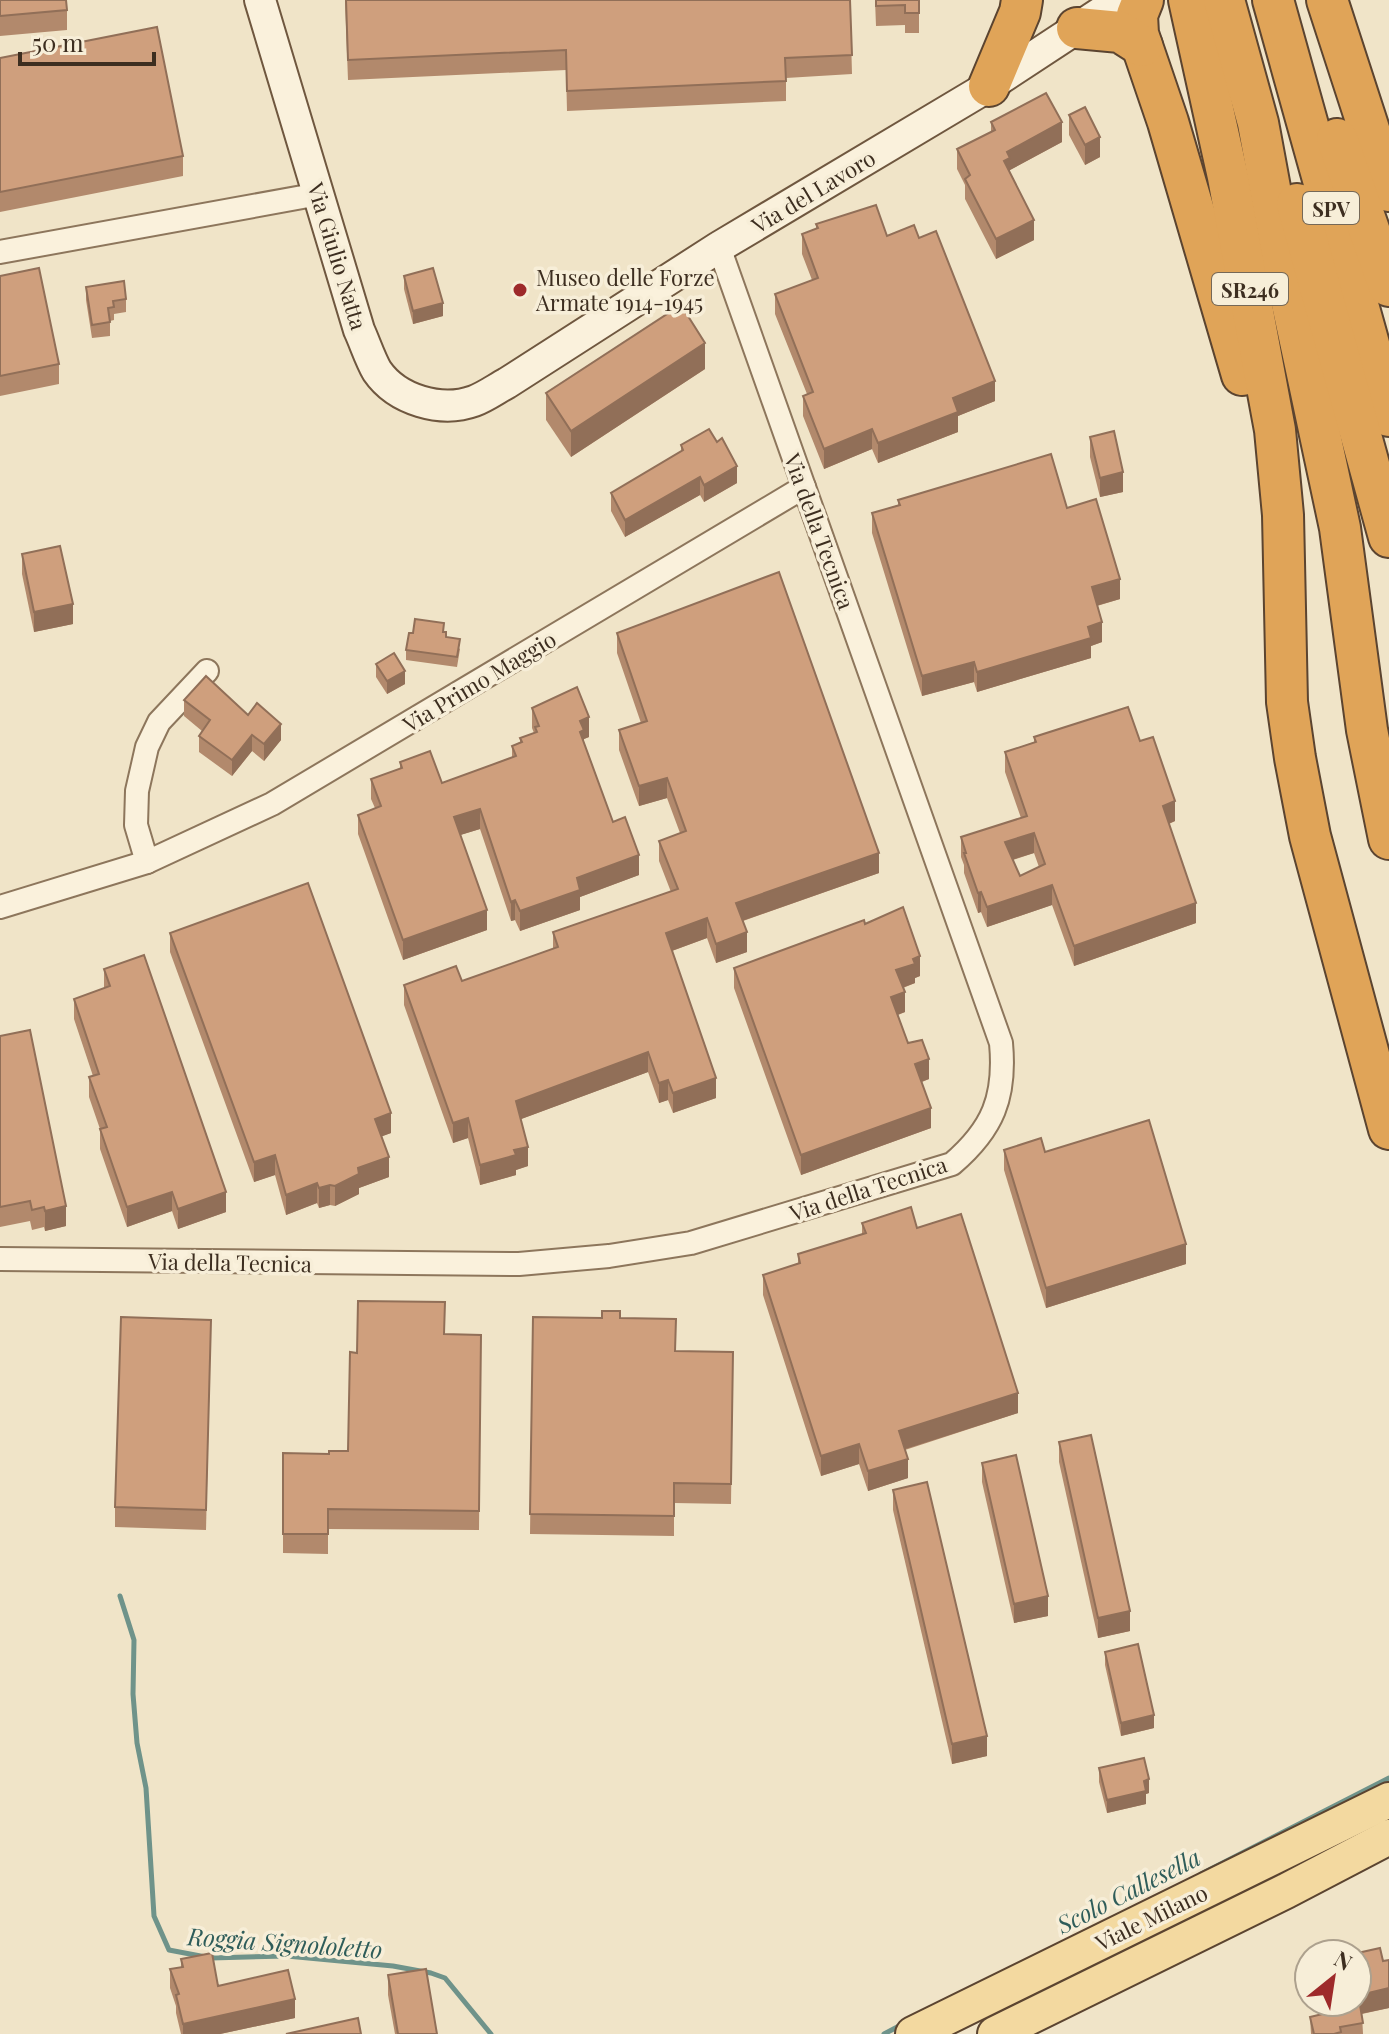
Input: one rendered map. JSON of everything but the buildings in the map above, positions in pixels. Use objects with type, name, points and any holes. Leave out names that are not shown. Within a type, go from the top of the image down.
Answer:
[{"type":"highway","points":[[989,86],[1020,12],[1022,0]]},
{"type":"highway","points":[[1143,0],[1137,15],[1142,46],[1168,122],[1245,383],[1283,582]]},
{"type":"highway","name":"SR246","points":[[1189,0],[1228,177],[1275,430],[1283,515],[1287,702],[1310,836],[1389,1129]]},
{"type":"highway","points":[[1224,0],[1258,123],[1287,280],[1340,528],[1367,730],[1389,839]]},
{"type":"highway","name":"SPV","points":[[1240,0],[1389,537]]},
{"type":"highway","name":"SPV","points":[[1273,0],[1389,416]]},
{"type":"highway","points":[[1290,0],[1389,286]]},
{"type":"highway","points":[[1327,0],[1389,191]]},
{"type":"highway","points":[[1077,28],[1120,32],[1142,46]]},
{"type":"main road","name":"Viale Milano","points":[[913,2034],[1389,1800]]},
{"type":"main road","name":"Viale Milano","points":[[995,2034],[1389,1837]]},
{"type":"street","name":"Via Giulio Natta","points":[[260,0],[359,330],[378,371],[398,392],[424,403],[445,405],[472,402],[507,383]]},
{"type":"street","name":"Via del Lavoro","points":[[507,383],[719,247],[989,86],[1120,0]]},
{"type":"street","points":[[0,252],[319,194]]},
{"type":"street","name":"Via della Tecnica","points":[[0,1259],[519,1264],[609,1256],[691,1243],[952,1164],[969,1150],[988,1125],[998,1101],[1004,1069],[1001,1043],[719,247]]},
{"type":"street","name":"Via Primo Maggio","points":[[0,907],[147,862],[272,804],[804,487]]},
{"type":"street","points":[[147,862],[136,825],[137,791],[147,747],[159,722],[207,671]]},
{"type":"waterway","name":"Roggia Signololetto","points":[[120,1596],[134,1640],[133,1694],[137,1743],[146,1788],[154,1916],[169,1950],[211,1958],[287,1956],[393,1966],[431,1973],[445,1978],[491,2034]]},
{"type":"waterway","name":"Scolo Callesella","points":[[1201,1874],[1389,1778]]},
{"type":"waterway","name":"Scolo Callesella","points":[[884,2034],[903,2024]]},
{"type":"place","name":"Museo delle Forze Armate 1914-1945","points":[[520,290]]}]
